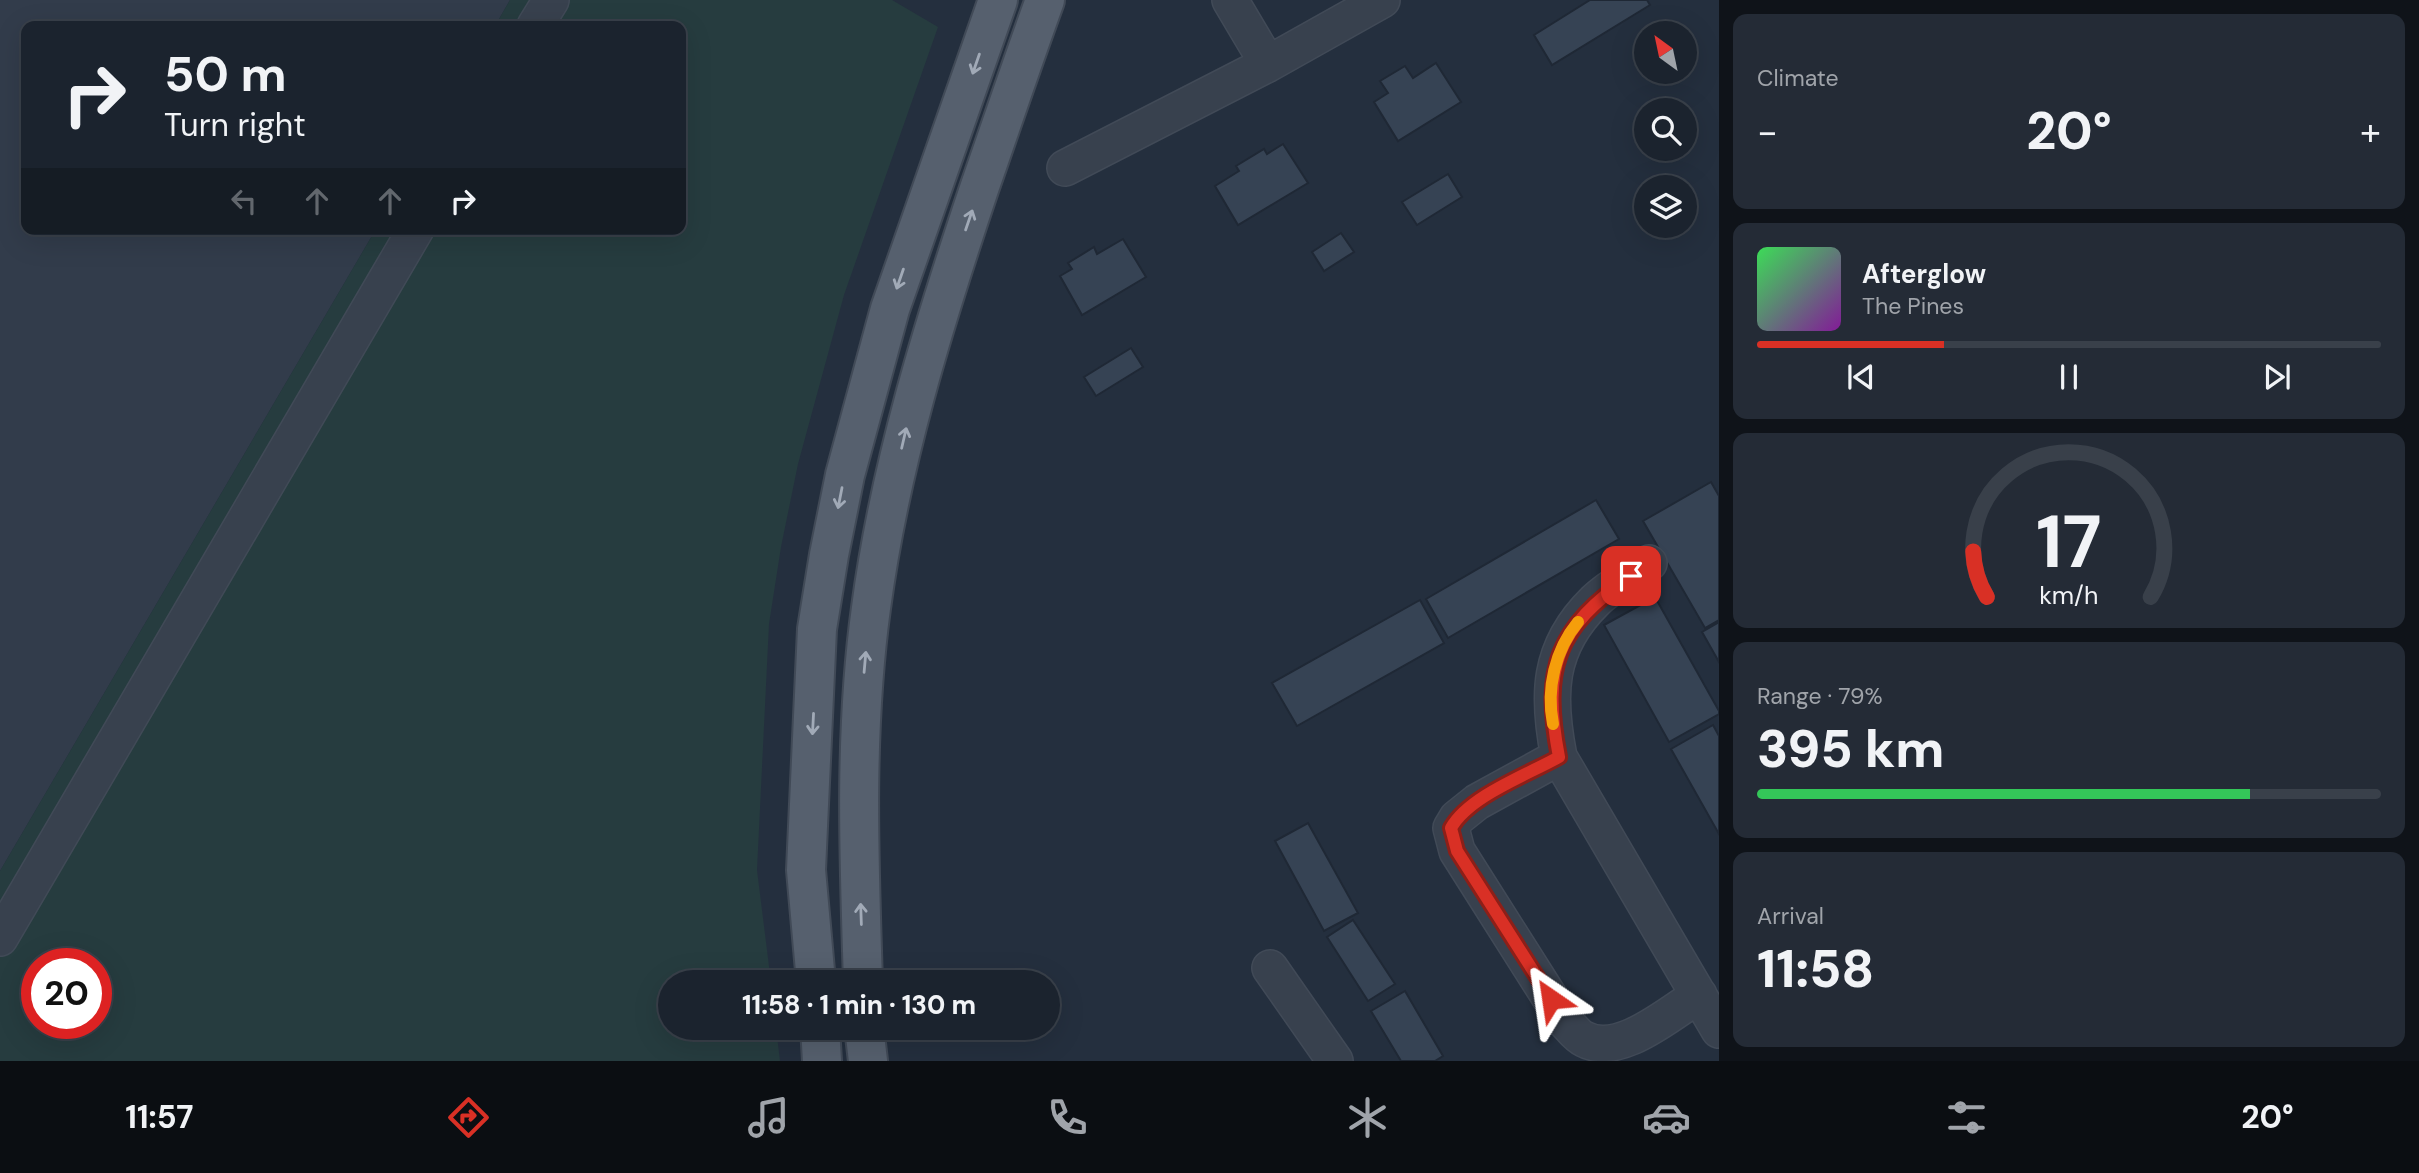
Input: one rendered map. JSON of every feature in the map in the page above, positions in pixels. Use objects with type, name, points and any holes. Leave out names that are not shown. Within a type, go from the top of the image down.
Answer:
[{"type":"main road","points":[[815,970],[806,870],[817,629],[828,555],[845,475],[890,309],[998,0]]},
{"type":"main road","points":[[863,970],[857,797],[864,671],[881,541],[907,423],[949,278],[1045,0]]},
{"type":"main road","points":[[821,1040],[822,1061]]},
{"type":"main road","points":[[866,1040],[868,1061]]},
{"type":"street","points":[[538,21],[551,0]]},
{"type":"street","points":[[1230,0],[1268,64]]},
{"type":"street","points":[[1065,168],[1268,64],[1382,0]]},
{"type":"street","points":[[0,938],[412,235]]},
{"type":"street","points":[[1649,564],[1596,600],[1574,627],[1559,654],[1552,677],[1551,718],[1559,757],[1719,1030]]},
{"type":"street","points":[[1559,757],[1465,810],[1451,828],[1457,851],[1564,1020],[1583,1039],[1602,1044],[1624,1042],[1699,995]]},
{"type":"street","points":[[1270,968],[1335,1061]]},
{"type":"shaded area","points":[[0,0],[510,0],[498,21],[21,21],[21,235],[372,235],[0,871]]},
{"type":"green space","points":[[510,0],[892,0],[938,27],[844,295],[798,464],[781,547],[769,624],[757,870],[770,970],[658,970],[658,1040],[778,1040],[780,1061],[0,1061],[0,871],[372,235],[686,235],[686,21],[498,21]]},
{"type":"building","points":[[1590,0],[1647,0],[1650,5],[1552,65],[1534,35]]},
{"type":"building","points":[[1436,63],[1461,102],[1398,141],[1374,102],[1388,93],[1380,81],[1405,66],[1413,78]]},
{"type":"building","points":[[1283,144],[1308,183],[1238,225],[1215,186],[1239,171],[1236,166],[1264,149],[1267,154]]},
{"type":"building","points":[[1448,174],[1462,197],[1417,225],[1402,202]]},
{"type":"building","points":[[1341,233],[1354,252],[1324,271],[1312,252]]},
{"type":"building","points":[[1123,239],[1146,277],[1082,315],[1060,276],[1072,269],[1068,263],[1094,247],[1097,254]]},
{"type":"building","points":[[1131,348],[1143,367],[1096,396],[1084,377]]},
{"type":"building","points":[[1711,482],[1719,496],[1719,620],[1705,628],[1643,521]]},
{"type":"building","points":[[1596,500],[1619,539],[1448,638],[1426,599]]},
{"type":"building","points":[[1655,597],[1719,711],[1719,714],[1669,742],[1604,625]]},
{"type":"building","points":[[1420,600],[1444,643],[1297,726],[1272,683]]},
{"type":"building","points":[[1719,622],[1719,662],[1702,632]]},
{"type":"building","points":[[1713,725],[1719,736],[1719,834],[1671,749]]},
{"type":"building","points":[[1308,823],[1358,913],[1324,931],[1275,841]]},
{"type":"building","points":[[1353,920],[1395,984],[1368,1001],[1327,937]]},
{"type":"building","points":[[1405,991],[1443,1056],[1435,1061],[1401,1061],[1371,1011]]},
{"type":"slow traffic","points":[[1553,724],[1552,677],[1559,654],[1578,622]]},
{"type":"route","points":[[1551,999],[1457,851],[1451,828],[1457,818],[1477,802],[1559,757],[1551,718],[1552,677],[1559,654],[1574,627],[1596,600],[1631,576]]}]
